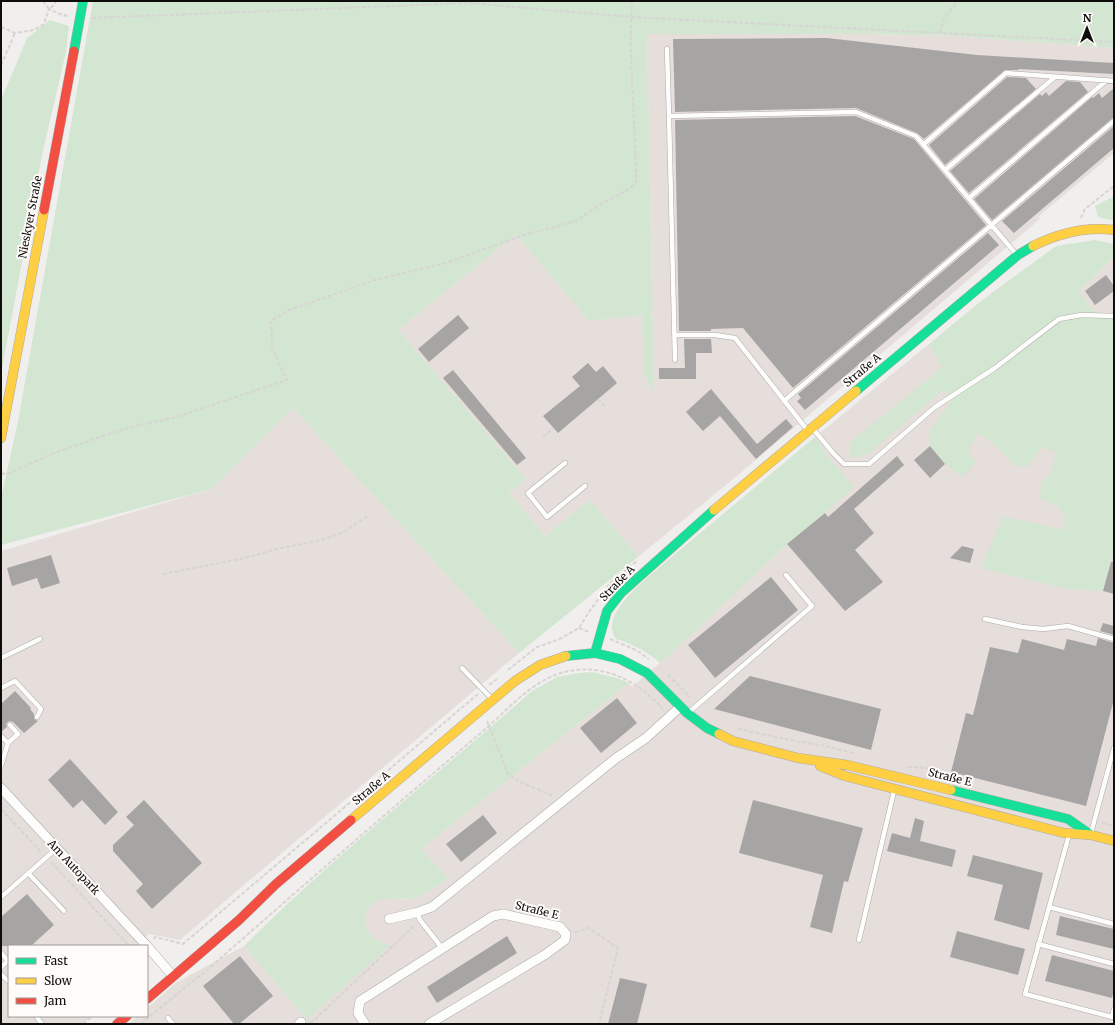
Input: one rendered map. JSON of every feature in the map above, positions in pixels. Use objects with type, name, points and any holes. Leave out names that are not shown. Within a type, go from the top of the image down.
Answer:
[{"type":"street","name":"Nieskyer Straße","points":[[1,438],[83,1]]},
{"type":"street","name":"Straße A","points":[[148,998],[239,920],[276,884],[515,681],[540,665],[566,656],[595,653],[607,610],[621,593],[721,504],[1018,255],[1044,240],[1062,233],[1076,230],[1103,228],[1114,230]]},
{"type":"street","name":"Straße E","points":[[595,653],[620,659],[647,673],[687,713],[707,728],[733,741],[798,758],[845,776],[894,789],[1069,833],[1091,835],[1114,841]]},
{"type":"street","points":[[389,919],[419,916],[615,759],[646,738],[680,706]]},
{"type":"street","name":"Straße E","points":[[798,758],[847,765],[1068,819],[1091,835]]},
{"type":"street","name":"Am Autopark","points":[[1,788],[146,945]]},
{"type":"street","name":"Straße E","points":[[365,1024],[358,1013],[360,1001],[493,916],[503,914],[560,927],[566,934],[565,940],[546,954],[429,1024]]},
{"type":"street","name":"Am Autopark","points":[[148,947],[173,976]]},
{"type":"street","points":[[117,1024],[126,1017]]},
{"type":"lane","points":[[667,49],[675,360]]},
{"type":"lane","points":[[924,144],[1006,73],[1114,81]]},
{"type":"lane","points":[[945,170],[1055,77]]},
{"type":"lane","points":[[969,198],[1107,80]]},
{"type":"lane","points":[[668,116],[856,112],[916,136],[1018,255]]},
{"type":"lane","points":[[784,401],[1114,121]]},
{"type":"lane","points":[[675,335],[715,335],[735,338],[784,401],[844,464],[869,464],[935,407],[994,368],[1059,319],[1081,315],[1114,316]]},
{"type":"lane","points":[[565,463],[528,493],[548,517],[585,486]]},
{"type":"lane","points":[[687,713],[812,606],[786,575]]},
{"type":"lane","points":[[985,619],[1022,627],[1043,629],[1068,626],[1114,638]]},
{"type":"lane","points":[[1,651],[2,657],[40,639]]},
{"type":"lane","points":[[462,668],[493,700]]},
{"type":"lane","points":[[1,688],[15,681],[41,709],[37,717]]},
{"type":"lane","points":[[1,766],[8,743],[20,732],[10,725]]},
{"type":"lane","points":[[1,736],[8,743]]},
{"type":"lane","points":[[1091,835],[1114,748]]},
{"type":"lane","points":[[859,940],[894,789]]},
{"type":"lane","points":[[1069,833],[1025,994],[1112,1017],[1114,1009]]},
{"type":"lane","points":[[1,897],[57,848]]},
{"type":"lane","points":[[28,874],[64,911]]},
{"type":"lane","points":[[1049,907],[1114,924]]},
{"type":"lane","points":[[419,916],[442,948]]},
{"type":"lane","points":[[1038,944],[1114,964]]},
{"type":"lane","points":[[1,953],[8,961],[1,967]]},
{"type":"lane","points":[[168,1018],[173,1024]]},
{"type":"path","points":[[43,1],[49,9],[60,14],[88,18],[469,3],[631,17],[1114,42]]},
{"type":"path","points":[[1,27],[15,33],[34,30],[44,24],[49,9],[55,4],[55,1]]},
{"type":"path","points":[[1,474],[10,473],[52,454],[105,435],[140,425],[176,418],[287,380],[272,347],[271,321],[289,310],[375,280],[446,263],[524,235],[576,221],[601,204],[627,190],[636,182],[636,150],[633,117],[632,1]]},
{"type":"path","points":[[940,33],[944,18],[958,1]]},
{"type":"path","points":[[1,65],[15,33]]},
{"type":"path","points":[[1076,230],[1085,209],[1114,186]]},
{"type":"path","points":[[598,399],[604,406]]},
{"type":"path","points":[[542,437],[553,428]]},
{"type":"path","points":[[163,574],[240,559],[281,548],[322,540],[344,532],[369,515]]},
{"type":"path","points":[[578,628],[636,650],[652,661]]},
{"type":"path","points":[[507,671],[537,647],[560,639]]},
{"type":"path","points":[[141,1024],[206,970],[489,726],[528,690],[545,680],[567,671],[586,669],[608,672],[638,686],[658,703],[669,716]]},
{"type":"path","points":[[148,945],[155,938],[183,944],[501,675]]},
{"type":"path","points":[[668,675],[697,704]]},
{"type":"path","points":[[482,709],[508,774],[518,781],[563,801]]},
{"type":"path","points":[[736,728],[855,753]]},
{"type":"path","points":[[906,767],[922,767],[946,772],[957,781]]},
{"type":"path","points":[[1,809],[128,945]]},
{"type":"path","points":[[1094,821],[1114,826]]},
{"type":"path","points":[[300,1023],[312,1022],[419,916]]},
{"type":"path","points":[[566,934],[589,928],[618,948],[599,1024]]},
{"type":"path","points":[[83,1024],[92,1017]]},
{"type":"shaded area","points":[[647,34],[866,34],[955,36],[1114,48],[1114,153],[1039,216],[1040,219],[738,475],[638,557],[590,500],[545,536],[509,493],[526,479],[398,330],[516,234],[589,321],[642,315],[644,375],[654,392]]},
{"type":"shaded area","points":[[1114,257],[1114,318],[1094,312],[1079,291]]},
{"type":"shaded area","points":[[929,344],[943,368],[1114,443],[1114,1024],[129,1024],[137,1017],[148,1017],[148,1007],[177,982],[244,946],[306,1018],[388,946],[374,939],[365,926],[366,913],[373,903],[382,899],[418,898],[448,879],[421,849],[629,683],[632,687],[687,639],[787,544],[825,513],[853,487],[829,458],[815,437]]},
{"type":"shaded area","points":[[293,408],[519,653],[180,940],[149,934],[136,945],[8,945],[8,1017],[91,1017],[83,1024],[1,1024],[1,551],[211,489]]},
{"type":"green space","points":[[93,1],[1114,1],[1114,48],[955,36],[866,34],[647,34],[654,394],[644,375],[642,315],[589,321],[516,234],[398,330],[526,479],[509,493],[545,536],[590,500],[638,557],[519,653],[293,408],[211,489],[1,545],[1,498],[18,421]]},
{"type":"green space","points":[[50,20],[69,26],[66,52],[42,155],[1,374],[1,100],[27,38]]},
{"type":"green space","points":[[1114,196],[1114,221],[1098,217],[1095,206]]},
{"type":"green space","points":[[1095,240],[1114,244],[1114,257],[1079,291],[1094,312],[1114,318],[1114,550],[1103,591],[1068,589],[981,568],[1003,516],[1063,530],[1065,514],[1058,507],[1040,498],[1041,483],[1052,472],[1055,452],[1042,447],[1027,468],[1014,465],[994,444],[978,432],[968,451],[976,462],[962,477],[945,464],[930,446],[929,432],[954,398],[943,390],[868,454],[850,458],[850,442],[942,368],[929,344],[981,301],[1056,246]]},
{"type":"green space","points":[[815,437],[829,458],[854,487],[787,544],[660,663],[639,648],[616,639],[612,629],[613,620],[626,598],[650,575]]},
{"type":"green space","points":[[592,672],[617,678],[629,683],[421,849],[448,879],[418,898],[382,899],[373,903],[366,913],[365,926],[374,939],[389,946],[307,1019],[244,946],[279,912],[350,848],[532,691],[557,677]]},
{"type":"building","points":[[827,38],[977,55],[1114,63],[1114,74],[1018,69],[1019,70],[1005,70],[924,139],[917,133],[856,108],[675,112],[673,39]]},
{"type":"building","points":[[1007,77],[1026,78],[1036,89],[945,165],[929,145]]},
{"type":"building","points":[[1066,81],[1080,82],[1088,92],[969,193],[950,171],[1040,94],[1042,96],[1046,92],[1049,96]]},
{"type":"building","points":[[1114,88],[1114,117],[992,220],[974,199],[1092,97],[1093,98],[1099,93],[1102,98]]},
{"type":"building","points":[[855,116],[914,139],[986,225],[793,388],[743,328],[711,329],[711,331],[679,331],[675,120]]},
{"type":"building","points":[[1114,126],[1114,148],[1014,233],[1002,221]]},
{"type":"building","points":[[988,233],[999,245],[805,410],[797,401],[801,398],[798,394]]},
{"type":"building","points":[[1106,275],[1114,286],[1114,291],[1095,305],[1085,291]]},
{"type":"building","points":[[458,315],[469,328],[429,362],[418,349]]},
{"type":"building","points":[[684,339],[711,339],[712,353],[696,353],[696,379],[659,379],[659,368],[685,368]]},
{"type":"building","points":[[588,363],[596,372],[603,366],[617,383],[558,433],[543,416],[580,386],[572,377]]},
{"type":"building","points":[[453,370],[526,458],[517,465],[443,378]]},
{"type":"building","points":[[711,389],[757,444],[786,419],[793,427],[756,459],[720,416],[703,431],[686,412]]},
{"type":"building","points":[[930,446],[945,464],[930,478],[914,460]]},
{"type":"building","points":[[897,456],[904,465],[854,509],[874,533],[855,550],[883,582],[845,611],[787,544],[825,513],[828,517]]},
{"type":"building","points":[[962,546],[974,549],[970,563],[950,558]]},
{"type":"building","points":[[51,555],[60,583],[41,589],[37,578],[12,586],[7,568]]},
{"type":"building","points":[[1111,562],[1114,562],[1114,594],[1103,591]]},
{"type":"building","points":[[771,577],[798,610],[715,678],[688,645]]},
{"type":"building","points":[[1103,623],[1114,626],[1114,635],[1100,631]]},
{"type":"building","points":[[1098,638],[1114,643],[1114,699],[1086,806],[951,772],[966,713],[973,715],[990,647],[1018,653],[1022,639],[1064,650],[1067,639],[1096,646]]},
{"type":"building","points":[[750,676],[881,709],[871,750],[714,709]]},
{"type":"building","points":[[15,691],[31,708],[30,709],[34,714],[34,719],[38,721],[24,733],[13,722],[9,721],[6,724],[7,727],[1,732],[1,704]]},
{"type":"building","points":[[617,698],[637,723],[601,753],[580,728]]},
{"type":"building","points":[[70,759],[118,812],[105,825],[82,800],[73,808],[48,780]]},
{"type":"building","points":[[144,800],[202,863],[152,909],[136,891],[143,884],[113,851],[113,845],[134,825],[126,817]]},
{"type":"building","points":[[753,800],[863,828],[848,882],[844,881],[832,933],[810,927],[823,875],[739,853]]},
{"type":"building","points":[[483,815],[497,833],[461,862],[446,844]]},
{"type":"building","points":[[915,818],[924,821],[920,841],[956,850],[952,867],[887,851],[892,833],[910,838]]},
{"type":"building","points":[[973,855],[1043,873],[1029,930],[994,920],[1003,885],[967,876]]},
{"type":"building","points":[[27,894],[54,925],[32,945],[1,946],[1,917]]},
{"type":"building","points":[[1060,916],[1114,929],[1114,949],[1056,935]]},
{"type":"building","points":[[957,931],[1025,949],[1018,975],[950,957]]},
{"type":"building","points":[[507,936],[517,953],[437,1003],[427,987]]},
{"type":"building","points":[[1052,955],[1114,971],[1114,990],[1112,998],[1045,981]]},
{"type":"building","points":[[240,956],[273,996],[239,1024],[234,1024],[203,986]]},
{"type":"building","points":[[620,978],[647,984],[637,1024],[608,1024]]},
{"type":"traffic: fast","points":[[74,51],[83,1]]},
{"type":"traffic: fast","points":[[856,391],[1018,255],[1033,246]]},
{"type":"traffic: fast","points":[[595,653],[607,611],[621,593],[714,510]]},
{"type":"traffic: fast","points":[[566,656],[595,653],[620,659],[647,673],[687,713],[707,728],[719,734]]},
{"type":"traffic: fast","points":[[951,790],[1068,819],[1091,835]]},
{"type":"traffic: slow","points":[[1,438],[44,210]]},
{"type":"traffic: slow","points":[[1033,246],[1062,234],[1082,230],[1114,230]]},
{"type":"traffic: slow","points":[[714,510],[856,391]]},
{"type":"traffic: slow","points":[[351,820],[515,681],[540,665],[566,656]]},
{"type":"traffic: slow","points":[[719,734],[733,741],[798,758],[847,765],[951,790]]},
{"type":"traffic: slow","points":[[820,766],[845,776],[1064,833],[1091,835],[1114,841]]},
{"type":"traffic: jam","points":[[44,210],[74,51]]},
{"type":"traffic: jam","points":[[148,998],[239,920],[276,884],[351,820]]},
{"type":"traffic: jam","points":[[117,1024],[126,1017]]}]
